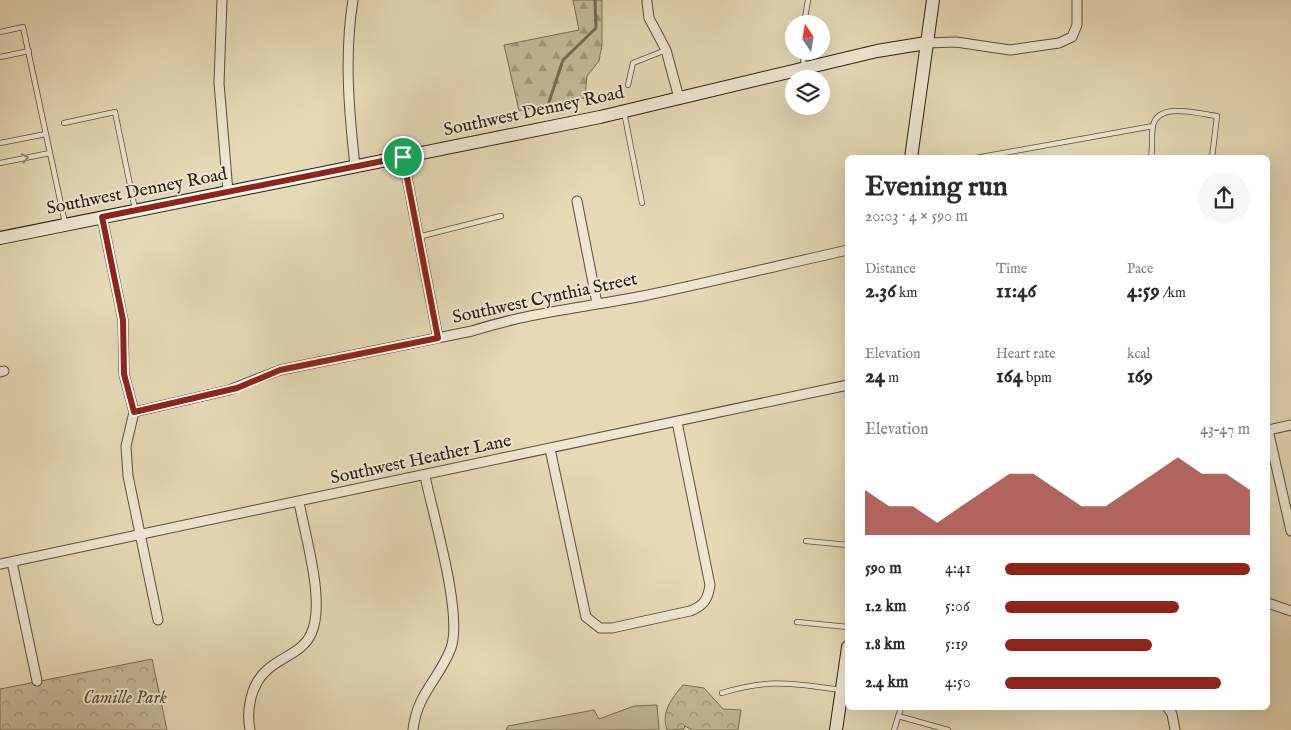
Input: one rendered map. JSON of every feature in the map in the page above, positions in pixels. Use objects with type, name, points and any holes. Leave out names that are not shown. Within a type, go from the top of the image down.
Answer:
[{"type":"street","points":[[222,0],[219,83],[228,192]]},
{"type":"street","points":[[353,0],[350,20],[348,103],[355,166]]},
{"type":"street","points":[[911,155],[933,0]]},
{"type":"street","points":[[926,43],[956,42],[1010,50],[1060,43],[1072,37],[1077,25],[1077,0]]},
{"type":"street","points":[[648,1],[651,23],[666,50],[679,98]]},
{"type":"street","name":"Southwest Denney Road","points":[[0,238],[624,111],[804,67],[884,49],[926,43]]},
{"type":"street","points":[[403,157],[438,338]]},
{"type":"street","points":[[577,201],[597,303]]},
{"type":"street","points":[[102,217],[123,320],[124,374],[134,412],[126,446],[128,476],[158,620]]},
{"type":"street","name":"Southwest Cynthia Street","points":[[134,412],[237,388],[280,370],[472,331],[501,322],[642,296],[845,251]]},
{"type":"street","name":"Southwest Heather Lane","points":[[0,564],[425,476],[845,386]]},
{"type":"street","points":[[550,449],[586,617],[600,628],[612,628],[690,611],[702,606],[707,599],[710,585],[677,422]]},
{"type":"street","points":[[1270,430],[1291,425]]},
{"type":"street","points":[[1270,439],[1291,531]]},
{"type":"street","points":[[413,730],[417,707],[426,689],[442,670],[451,647],[455,627],[452,604],[425,476]]},
{"type":"street","points":[[250,730],[249,703],[257,682],[266,670],[300,648],[311,635],[317,616],[317,597],[299,502]]},
{"type":"street","points":[[12,562],[37,681]]},
{"type":"street","points":[[1270,604],[1291,612]]},
{"type":"street","points":[[836,730],[845,668]]},
{"type":"street","points":[[1169,710],[1175,730]]},
{"type":"lane","points":[[806,15],[808,0]]},
{"type":"lane","points":[[0,32],[23,27],[65,224]]},
{"type":"lane","points":[[628,85],[633,63],[666,50]]},
{"type":"lane","points":[[0,57],[29,51]]},
{"type":"lane","points":[[803,60],[804,67]]},
{"type":"lane","points":[[624,111],[642,203]]},
{"type":"lane","points":[[1152,155],[1153,126],[1157,117],[1163,113],[1173,111],[1217,116],[1212,155]]},
{"type":"lane","points":[[64,123],[115,112],[136,210]]},
{"type":"lane","points":[[993,155],[1153,126]]},
{"type":"lane","points":[[0,143],[46,134]]},
{"type":"lane","points":[[0,163],[50,153]]},
{"type":"lane","points":[[418,238],[502,216]]},
{"type":"lane","points":[[806,541],[845,546]]},
{"type":"lane","points":[[797,622],[845,627]]},
{"type":"lane","points":[[722,693],[760,683],[783,682],[842,690]]},
{"type":"lane","points":[[894,730],[900,710]]},
{"type":"lane","points":[[898,716],[948,730]]},
{"type":"green space","points":[[573,0],[602,0],[602,45],[599,61],[587,76],[585,98],[519,111],[504,45],[579,30]]},
{"type":"green space","name":"Camille Park","points":[[152,659],[167,730],[0,730],[0,689]]},
{"type":"green space","points":[[683,685],[704,688],[723,709],[741,710],[738,730],[692,730],[685,726],[684,729],[667,730],[665,717],[668,706]]},
{"type":"green space","points":[[657,705],[659,730],[506,730],[508,726],[594,710],[599,719],[634,706]]},
{"type":"waterway","points":[[549,102],[563,60],[596,28],[595,0]]},
{"type":"route","points":[[403,157],[438,338],[280,370],[237,388],[134,412],[124,374],[122,355],[123,320],[102,217],[403,157]]}]
